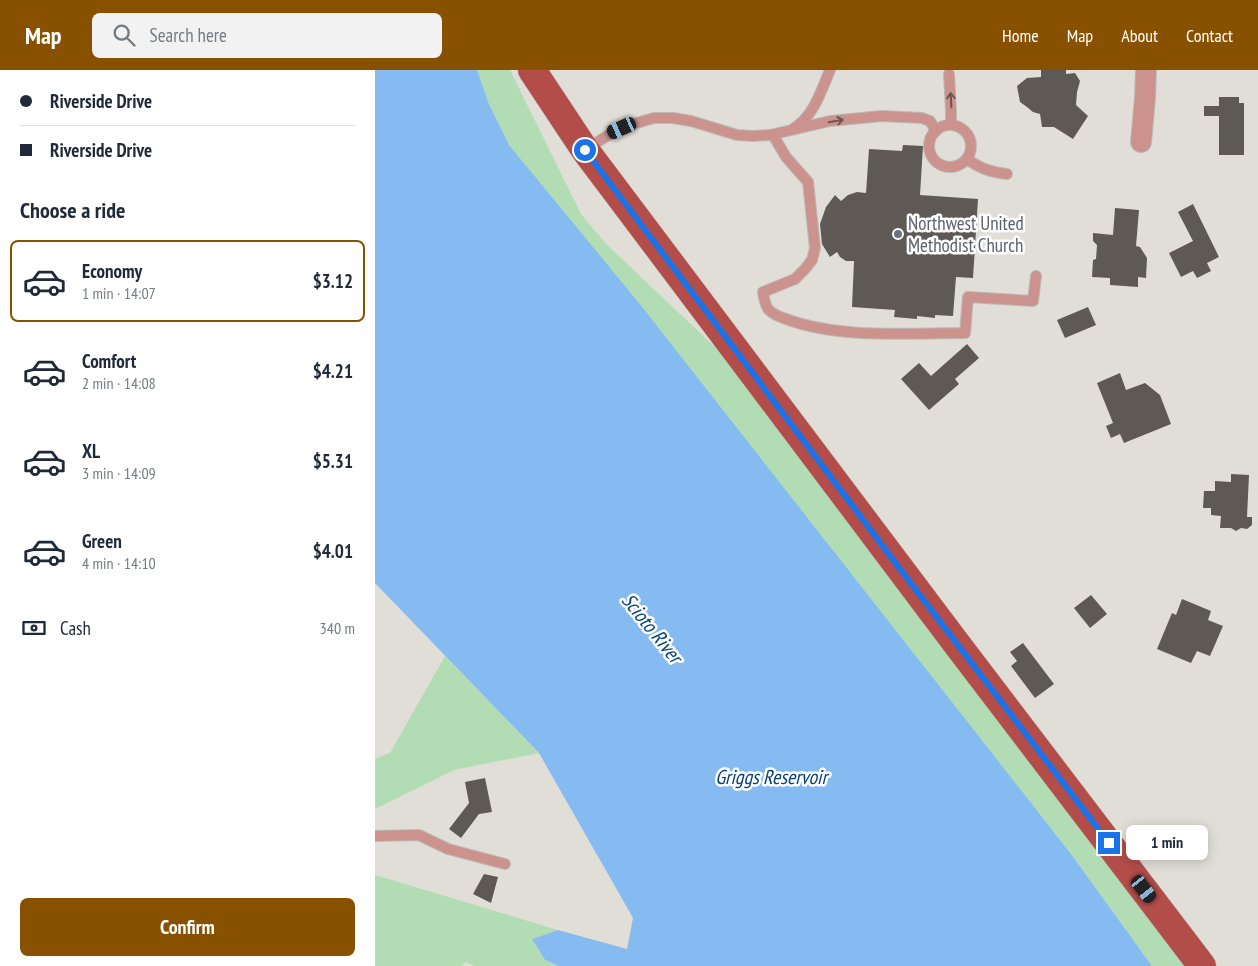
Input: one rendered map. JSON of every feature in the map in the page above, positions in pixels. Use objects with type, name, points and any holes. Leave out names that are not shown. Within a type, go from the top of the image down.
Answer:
[{"type":"main road","points":[[532,70],[585,150],[1202,966]]},
{"type":"street","points":[[1141,142],[1146,70]]},
{"type":"lane","points":[[788,132],[799,125],[813,109],[831,70]]},
{"type":"lane","points":[[949,74],[951,126]]},
{"type":"lane","points":[[585,150],[612,133],[654,118],[673,118],[691,121],[737,135],[753,136],[773,135],[831,121],[882,116],[922,118],[930,122],[936,131]]},
{"type":"lane","points":[[951,126],[961,128],[967,133],[971,146],[967,159],[962,163],[949,167],[942,165],[932,156],[930,143],[936,131],[941,127],[951,126]]},
{"type":"lane","points":[[773,135],[787,157],[808,182],[815,248],[812,260],[795,279],[763,292],[767,309],[775,315],[794,322],[857,333],[965,333],[968,297],[1033,301],[1035,276]]},
{"type":"lane","points":[[967,159],[979,167],[992,172],[1007,174]]},
{"type":"lane","points":[[375,836],[419,835],[448,849],[505,864]]},
{"type":"green space","points":[[477,70],[510,70],[581,214],[606,244],[716,348],[1187,966],[1152,966],[1071,854],[509,145],[489,104]]},
{"type":"green space","points":[[445,656],[539,753],[454,770],[375,809],[375,759],[390,753]]},
{"type":"green space","points":[[375,875],[558,930],[532,939],[545,960],[559,966],[474,966],[466,962],[461,966],[375,966]]},
{"type":"water","name":"Griggs Reservoir","points":[[375,70],[477,70],[489,104],[509,145],[639,303],[1071,854],[1152,966],[559,966],[545,960],[532,939],[558,930],[627,949],[633,918],[539,753],[375,583]]},
{"type":"building","points":[[1041,70],[1066,70],[1066,74],[1075,73],[1080,81],[1076,105],[1088,116],[1073,139],[1054,127],[1042,127],[1040,114],[1033,112],[1020,102],[1017,86],[1027,78],[1041,77]]},
{"type":"building","points":[[1219,97],[1239,97],[1239,103],[1244,103],[1244,155],[1219,155],[1219,116],[1204,116],[1204,106],[1219,106]]},
{"type":"building","name":"Northwest United Methodist Church","points":[[903,145],[923,146],[920,195],[978,199],[973,278],[956,277],[953,316],[935,315],[935,318],[917,316],[917,319],[894,317],[895,310],[852,307],[854,261],[846,261],[837,252],[830,257],[822,244],[820,224],[826,207],[835,195],[841,201],[848,195],[857,192],[866,193],[869,149],[902,151]]},
{"type":"building","points":[[1193,204],[1219,257],[1207,263],[1211,271],[1197,278],[1193,271],[1181,277],[1169,253],[1193,241],[1178,212]]},
{"type":"building","points":[[1115,208],[1139,210],[1136,246],[1140,247],[1147,258],[1146,278],[1138,277],[1138,287],[1110,285],[1110,278],[1092,277],[1093,260],[1096,259],[1097,245],[1093,241],[1093,233],[1113,235]]},
{"type":"building","points":[[1088,307],[1096,325],[1065,338],[1057,320]]},
{"type":"building","points":[[967,344],[979,358],[955,379],[959,384],[929,410],[901,379],[919,363],[931,376]]},
{"type":"building","points":[[1120,373],[1126,390],[1145,383],[1160,395],[1171,424],[1124,443],[1120,434],[1111,438],[1106,426],[1113,423],[1097,383]]},
{"type":"building","points":[[1231,474],[1249,475],[1247,517],[1252,517],[1252,525],[1247,529],[1241,528],[1236,531],[1231,528],[1220,528],[1221,516],[1211,515],[1211,508],[1203,508],[1204,491],[1215,491],[1215,481],[1231,482]]},
{"type":"building","points":[[1091,595],[1107,614],[1090,628],[1074,608]]},
{"type":"building","points":[[1182,599],[1211,611],[1208,620],[1223,626],[1210,656],[1197,651],[1191,663],[1157,649],[1172,613],[1176,615]]},
{"type":"building","points":[[1023,643],[1054,684],[1035,698],[1011,666],[1017,661],[1010,652]]},
{"type":"building","points":[[485,778],[492,812],[479,814],[461,838],[449,829],[469,803],[465,782]]},
{"type":"building","points":[[484,874],[498,877],[491,903],[473,894]]},
{"type":"place","name":"Northwest United Methodist Church","points":[[898,234]]},
{"type":"route","points":[[585,150],[909,581],[1109,843]]},
{"type":"water label","name":"Scioto River","points":[[652,628]]}]
